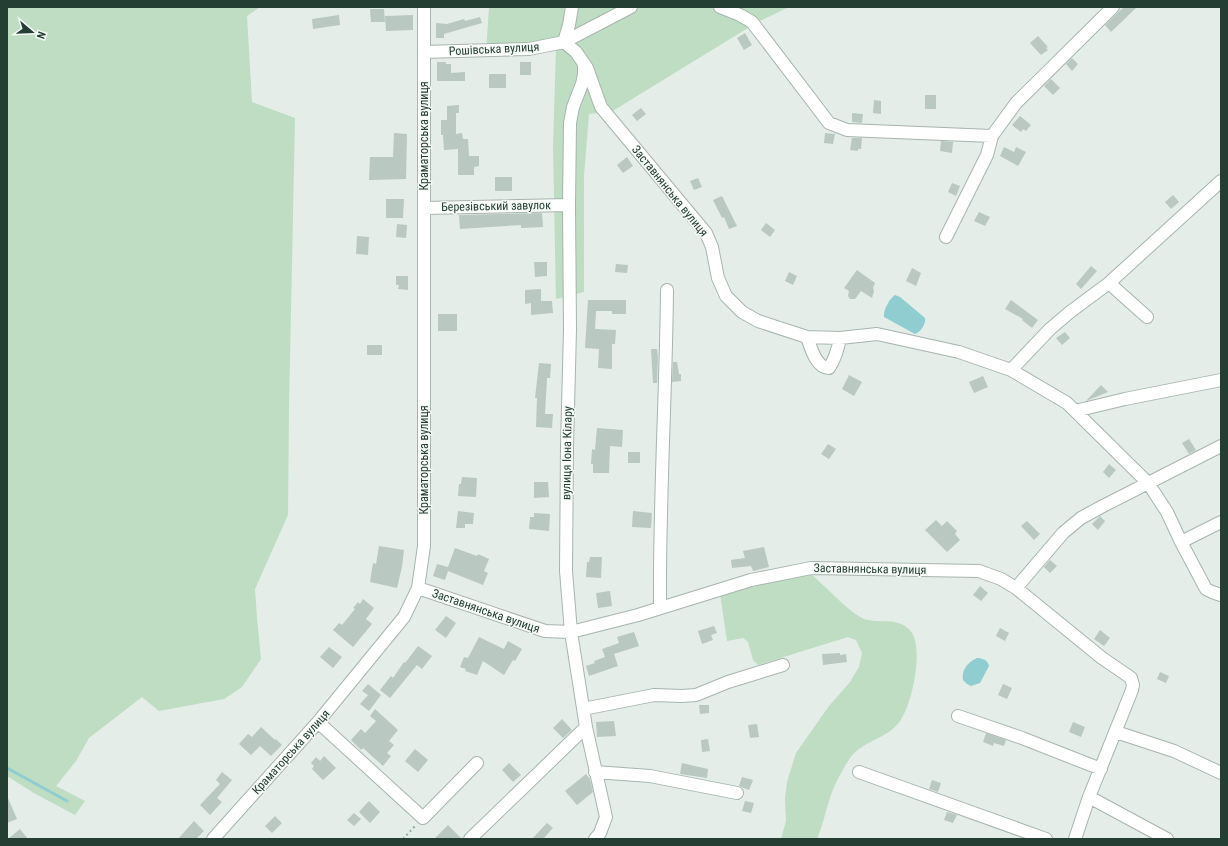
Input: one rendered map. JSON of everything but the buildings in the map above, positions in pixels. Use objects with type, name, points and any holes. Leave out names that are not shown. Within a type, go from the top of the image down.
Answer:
[{"type":"street","name":"Краматорська вулиця","points":[[213,839],[318,722],[404,616],[418,588],[424,546],[424,7]]},
{"type":"street","points":[[564,42],[570,25],[572,7]]},
{"type":"street","points":[[564,42],[631,7]]},
{"type":"street","points":[[720,7],[740,15],[752,22],[829,123],[847,130],[992,136]]},
{"type":"street","points":[[946,237],[987,155],[992,136],[1016,103],[1113,7]]},
{"type":"street","name":"Рошівська вулиця","points":[[424,52],[529,49],[564,42]]},
{"type":"street","name":"Заставнянська вулиця","points":[[564,42],[576,52],[587,68],[601,107],[706,233],[712,247],[718,278],[726,296],[742,312],[758,321],[807,337],[840,338],[877,334],[959,352],[1011,370],[1067,403],[1148,483],[1167,512],[1206,589],[1221,595]]},
{"type":"street","name":"вулиця Іона Кілару","points":[[584,64],[582,84],[573,108],[570,123],[570,329],[566,571],[571,632],[583,709],[606,818],[600,833],[595,839]]},
{"type":"street","points":[[1011,370],[1050,329],[1109,283],[1221,181]]},
{"type":"street","name":"Березівський завулок","points":[[424,208],[569,204]]},
{"type":"street","points":[[1109,283],[1147,317]]},
{"type":"street","points":[[660,608],[659,549],[666,363],[667,290]]},
{"type":"street","points":[[807,337],[817,360],[826,368],[830,368],[838,350],[840,338]]},
{"type":"street","points":[[1075,411],[1125,399],[1221,380]]},
{"type":"street","points":[[1016,588],[1063,533],[1081,518],[1221,446]]},
{"type":"street","points":[[1181,542],[1221,522]]},
{"type":"street","name":"Заставнянська вулиця","points":[[418,588],[545,631],[571,632],[660,608],[751,580],[811,568],[979,571],[1001,578],[1016,588],[1102,658],[1124,672],[1131,678],[1133,685],[1116,732],[1089,797],[1075,839]]},
{"type":"street","points":[[583,709],[654,695],[696,695],[728,682],[783,665]]},
{"type":"street","points":[[958,716],[1022,738],[1101,770]]},
{"type":"street","points":[[318,722],[423,818],[477,763]]},
{"type":"street","points":[[470,839],[586,727]]},
{"type":"street","points":[[1116,732],[1174,751],[1221,773]]},
{"type":"street","points":[[596,772],[650,776],[737,793]]},
{"type":"street","points":[[859,772],[1046,839]]},
{"type":"street","points":[[1089,797],[1167,839]]},
{"type":"path","points":[[403,839],[423,818]]},
{"type":"green space","points":[[7,7],[260,7],[247,16],[252,102],[295,118],[288,515],[255,589],[261,659],[242,687],[224,699],[159,711],[142,697],[89,738],[76,761],[56,786],[85,801],[75,815],[32,792],[7,776]]},
{"type":"green space","points":[[489,7],[789,7],[756,23],[611,112],[589,114],[584,176],[584,292],[556,299],[553,146],[556,49],[486,53]]},
{"type":"green space","points":[[809,572],[858,616],[870,620],[896,622],[907,628],[912,633],[915,642],[917,653],[916,667],[911,696],[901,720],[890,731],[860,748],[850,758],[833,790],[817,839],[781,839],[786,821],[785,798],[787,782],[796,753],[829,706],[850,682],[859,667],[862,653],[856,640],[848,637],[758,665],[753,660],[748,642],[743,638],[727,641],[720,594]]},
{"type":"water","points":[[895,295],[900,297],[925,318],[924,325],[917,333],[915,334],[884,317],[887,304]]},
{"type":"water","points":[[977,658],[981,658],[987,662],[989,666],[980,683],[971,686],[963,680],[963,673],[968,664]]},
{"type":"waterway","points":[[7,768],[67,801]]}]
